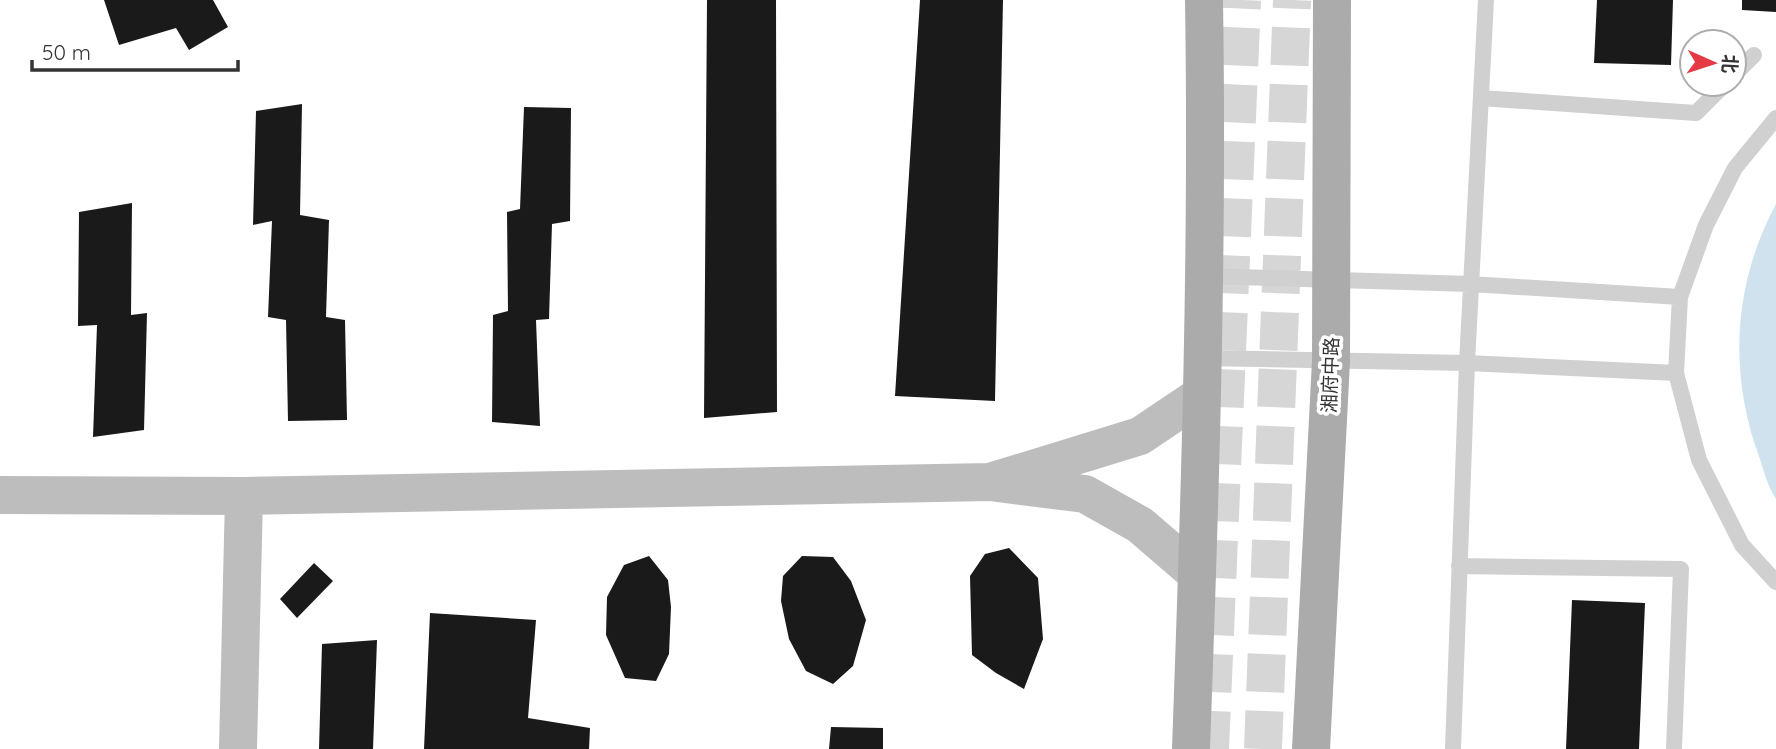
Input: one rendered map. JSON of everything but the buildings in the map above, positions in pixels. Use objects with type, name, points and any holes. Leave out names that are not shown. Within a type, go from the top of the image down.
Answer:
[{"type":"main road","points":[[1191,749],[1202,376],[1206,124],[1204,0]]},
{"type":"main road","name":"湘府中路","points":[[1311,749],[1331,361],[1332,0]]},
{"type":"street","points":[[990,482],[1140,436],[1202,376]]},
{"type":"street","points":[[0,495],[244,496],[990,482],[1085,494],[1140,525],[1197,574]]},
{"type":"street","points":[[238,749],[244,496]]},
{"type":"lane","points":[[1452,749],[1467,363],[1486,0]]},
{"type":"lane","points":[[1748,61],[1754,55]]},
{"type":"lane","points":[[1480,99],[1696,113],[1711,98]]},
{"type":"lane","points":[[1776,118],[1735,168],[1706,225],[1681,297],[1676,373],[1699,460],[1742,545],[1776,582]]},
{"type":"lane","points":[[1203,276],[1471,284],[1681,297]]},
{"type":"lane","points":[[1202,376],[1331,361],[1467,363],[1676,373]]},
{"type":"lane","points":[[1459,566],[1681,569],[1674,749]]},
{"type":"water","points":[[1776,204],[1776,499],[1766,479],[1743,395],[1740,330],[1751,266]]},
{"type":"tunnel","points":[[1210,749],[1242,0]]},
{"type":"tunnel","points":[[1263,749],[1292,0]]}]
